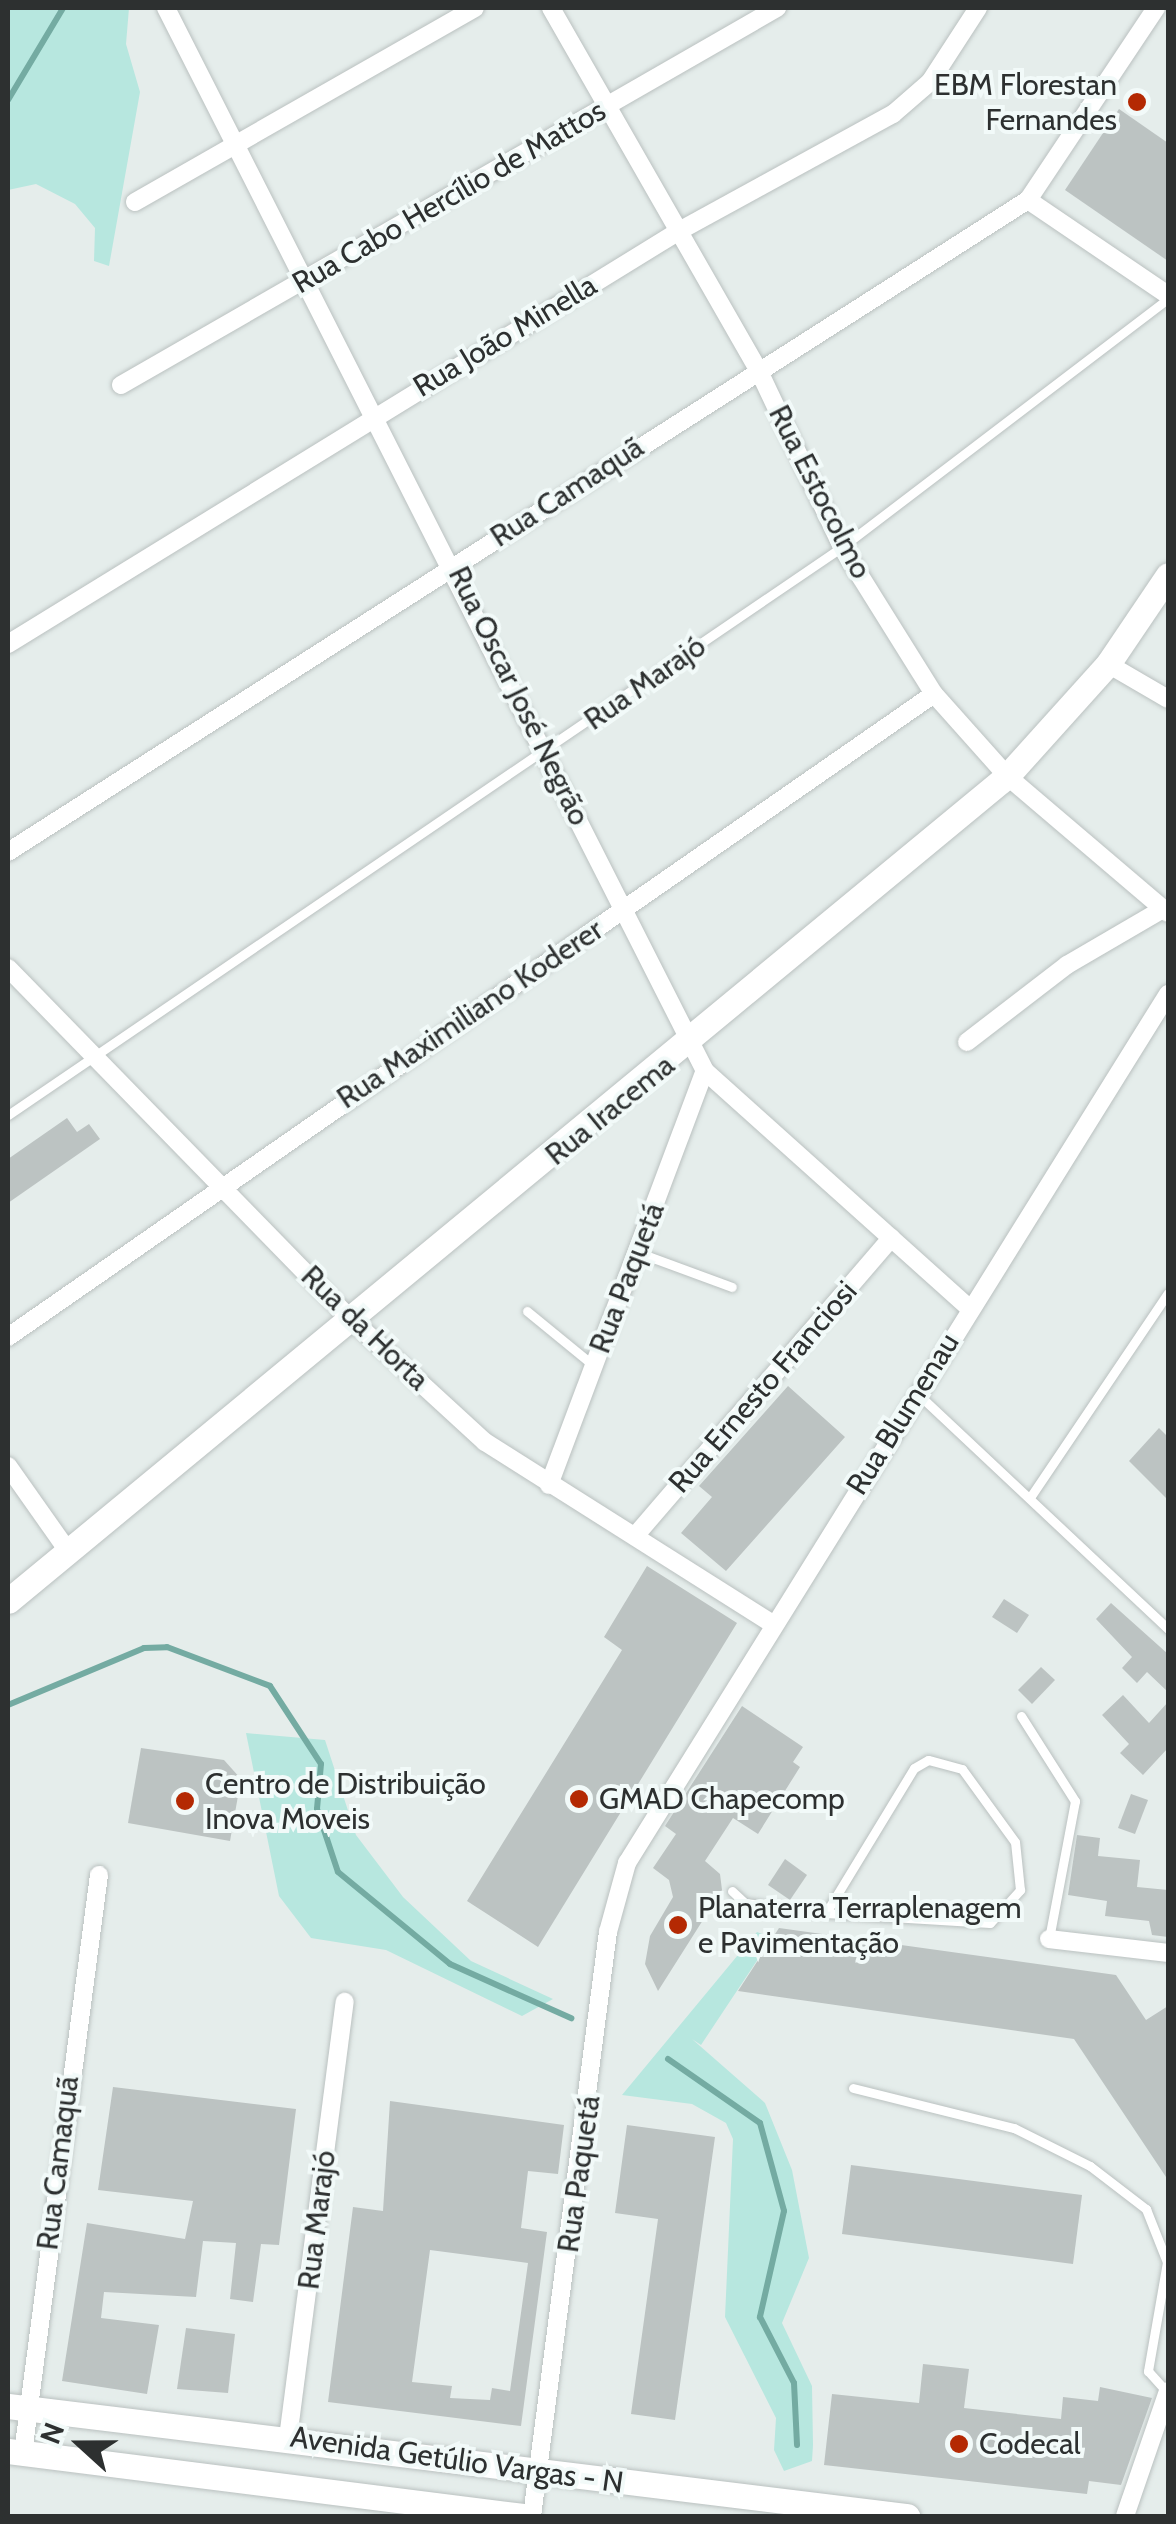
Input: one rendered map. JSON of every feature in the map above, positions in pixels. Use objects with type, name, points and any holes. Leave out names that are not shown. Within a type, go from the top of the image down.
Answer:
[{"type":"street","name":"Rua Oscar José Negrão","points":[[165,8],[454,564],[706,1071],[969,1308]]},
{"type":"street","points":[[135,202],[475,8]]},
{"type":"street","name":"Rua Estocolmo","points":[[550,8],[758,369],[842,547],[934,694],[1007,776],[1166,911]]},
{"type":"street","name":"Rua Cabo Hercílio de Mattos","points":[[121,385],[777,8]]},
{"type":"street","name":"Rua João Minella","points":[[8,644],[678,231],[894,114],[930,82],[978,8]]},
{"type":"street","points":[[1156,8],[1028,200],[1168,297]]},
{"type":"street","name":"Rua Camaquã","points":[[8,852],[758,369],[1028,200]]},
{"type":"street","name":"Rua Iracema","points":[[8,1601],[690,1045],[1007,776],[1108,664],[1168,575]]},
{"type":"street","points":[[1108,664],[1168,699]]},
{"type":"street","name":"Rua Maximiliano Koderer","points":[[8,1337],[222,1184],[934,694]]},
{"type":"street","points":[[967,1042],[1066,965],[1166,911]]},
{"type":"street","name":"Rua da Horta","points":[[8,968],[353,1320],[484,1442],[773,1624]]},
{"type":"street","name":"Rua Blumenau","points":[[640,1836],[1168,994]]},
{"type":"street","name":"Rua Paquetá","points":[[549,1485],[706,1071]]},
{"type":"street","name":"Rua Ernesto Franciosi","points":[[634,1536],[891,1238]]},
{"type":"street","points":[[8,1466],[68,1550]]},
{"type":"street","name":"Rua Paquetá","points":[[532,2516],[608,1932],[640,1836]]},
{"type":"street","name":"Rua Camaquã","points":[[15,2452],[18,2407],[99,1875]]},
{"type":"street","points":[[1050,1939],[1168,1953]]},
{"type":"street","name":"Rua Marajó","points":[[288,2438],[345,2002]]},
{"type":"street","points":[[1125,2516],[1168,2392]]},
{"type":"street","name":"Avenida Getúlio Vargas - N","points":[[18,2407],[288,2438],[791,2510],[906,2516]]},
{"type":"street","name":"Avenida Getúlio Vargas - N","points":[[15,2452],[523,2516]]},
{"type":"lane","name":"Rua Marajó","points":[[8,1115],[92,1053],[547,750],[842,547],[1168,297]]},
{"type":"lane","points":[[637,1252],[732,1287]]},
{"type":"lane","points":[[1031,1496],[1168,1293]]},
{"type":"lane","points":[[526,1310],[593,1365]]},
{"type":"lane","points":[[916,1393],[1031,1496],[1168,1629]]},
{"type":"lane","points":[[1022,1716],[1075,1801],[1050,1939]]},
{"type":"lane","points":[[732,1891],[745,1903],[826,1913],[990,1923],[1020,1890],[1015,1842],[962,1769],[928,1760],[914,1768],[826,1913]]},
{"type":"lane","points":[[853,2088],[1014,2128],[1090,2166],[1146,2209],[1167,2262],[1148,2371],[1168,2392]]},
{"type":"shaded area","points":[[8,8],[129,8],[126,44],[140,92],[109,266],[94,261],[95,228],[75,204],[36,184],[8,190]]},
{"type":"shaded area","points":[[246,1733],[325,1740],[356,1835],[403,1897],[471,1961],[553,1999],[522,2016],[386,1950],[311,1938],[279,1896]]},
{"type":"shaded area","points":[[757,1932],[772,1938],[701,2045],[692,2039],[765,2103],[792,2170],[809,2258],[782,2323],[812,2386],[813,2445],[812,2461],[784,2471],[774,2450],[776,2418],[725,2317],[733,2139],[726,2123],[692,2104],[622,2095]]},
{"type":"building","points":[[1119,109],[1168,143],[1168,261],[1065,190]]},
{"type":"building","points":[[67,1118],[77,1132],[89,1124],[100,1139],[8,1203],[8,1159]]},
{"type":"building","points":[[788,1386],[845,1437],[726,1571],[681,1533],[712,1497],[699,1486]]},
{"type":"building","points":[[1159,1428],[1168,1437],[1168,1500],[1129,1461]]},
{"type":"building","name":"GMAD Chapecomp","points":[[647,1566],[737,1623],[538,1947],[467,1901],[622,1650],[604,1637]]},
{"type":"building","points":[[1004,1599],[1029,1615],[1017,1633],[992,1617]]},
{"type":"building","points":[[1111,1603],[1168,1654],[1168,1692],[1147,1672],[1137,1683],[1122,1668],[1132,1657],[1096,1619]]},
{"type":"building","points":[[1041,1667],[1055,1680],[1032,1704],[1018,1690]]},
{"type":"building","points":[[1123,1695],[1149,1723],[1168,1702],[1168,1748],[1143,1775],[1120,1753],[1129,1744],[1102,1715]]},
{"type":"building","points":[[742,1706],[803,1747],[793,1762],[800,1767],[758,1834],[733,1818],[705,1861],[720,1874],[722,1890],[658,1991],[645,1964],[650,1936],[673,1897],[669,1880],[653,1868],[676,1834],[665,1826]]},
{"type":"building","name":"Centro de Distribuição Inova Moveis","points":[[141,1748],[224,1760],[241,1779],[230,1841],[128,1823]]},
{"type":"building","points":[[1131,1794],[1148,1800],[1135,1834],[1118,1828]]},
{"type":"building","points":[[1077,1835],[1100,1838],[1098,1856],[1140,1860],[1137,1887],[1168,1890],[1168,1937],[1152,1935],[1149,1921],[1105,1916],[1107,1901],[1068,1895]]},
{"type":"building","points":[[785,1859],[807,1875],[790,1900],[768,1885]]},
{"type":"building","points":[[779,1928],[1116,1975],[1146,2020],[1168,2006],[1168,2180],[1074,2039],[738,1991]]},
{"type":"building","points":[[113,2087],[296,2109],[279,2245],[261,2244],[253,2302],[230,2299],[236,2243],[203,2241],[196,2297],[104,2292],[101,2318],[159,2325],[147,2394],[62,2381],[87,2223],[185,2239],[193,2201],[98,2190]]},
{"type":"building","points":[[390,2101],[564,2125],[558,2174],[528,2171],[521,2228],[547,2232],[521,2426],[328,2402],[353,2207],[383,2211]],"holes":[[[430,2250],[528,2263],[510,2391],[492,2388],[490,2400],[450,2398],[452,2386],[412,2382]]]},
{"type":"building","points":[[627,2125],[715,2137],[675,2420],[631,2414],[658,2219],[615,2213]]},
{"type":"building","points":[[851,2165],[1082,2195],[1073,2264],[842,2234]]},
{"type":"building","points":[[186,2328],[235,2334],[228,2393],[177,2389]]},
{"type":"building","name":"Codecal","points":[[923,2364],[969,2369],[964,2408],[1061,2419],[1063,2397],[1098,2401],[1100,2387],[1152,2398],[1121,2485],[1089,2481],[1087,2494],[824,2465],[832,2394],[919,2403]]},
{"type":"waterway","points":[[8,100],[63,8]]},
{"type":"waterway","points":[[8,1705],[144,1648],[167,1647],[270,1686],[321,1764],[317,1809],[338,1872],[450,1964],[571,2018]]},
{"type":"waterway","points":[[668,2059],[760,2123],[784,2211],[760,2317],[794,2383],[797,2445]]},
{"type":"place","name":"EBM Florestan Fernandes","points":[[1137,102]]},
{"type":"place","name":"GMAD Chapecomp","points":[[579,1799]]},
{"type":"place","name":"Centro de Distribuição Inova Moveis","points":[[185,1801]]},
{"type":"place","name":"Planaterra Terraplenagem e Pavimentação","points":[[678,1925]]},
{"type":"place","name":"Codecal","points":[[959,2444]]}]
